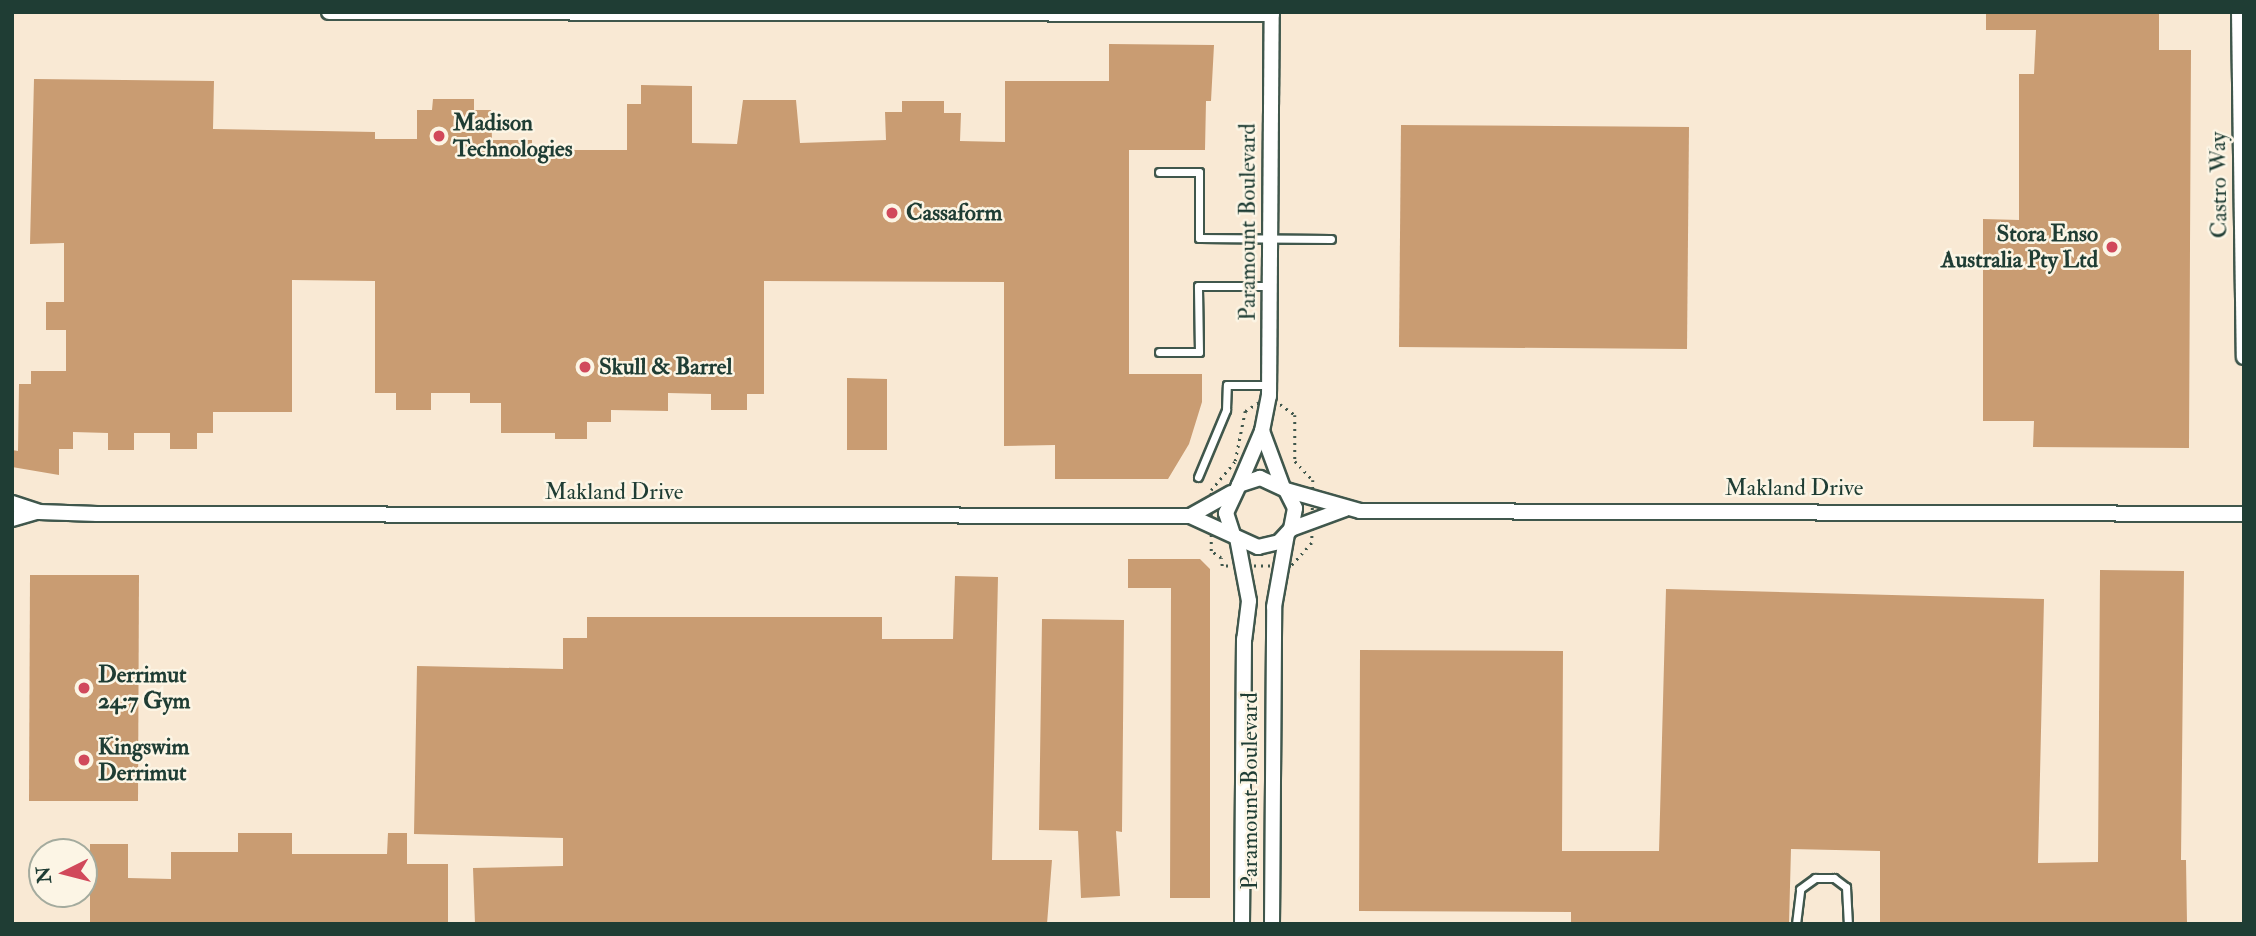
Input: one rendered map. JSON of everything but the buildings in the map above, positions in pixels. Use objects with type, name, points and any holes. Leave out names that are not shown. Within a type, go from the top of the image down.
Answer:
[{"type":"street","points":[[329,12],[1272,13]]},
{"type":"street","name":"Castro Way","points":[[2239,12],[2244,357]]},
{"type":"street","name":"Paramount Boulevard","points":[[1236,489],[1262,431],[1269,384],[1272,13]]},
{"type":"street","name":"Paramount Boulevard","points":[[1262,431],[1284,488]]},
{"type":"street","points":[[1260,478],[1284,488],[1295,508],[1289,531],[1269,547],[1247,545],[1235,536],[1226,513],[1236,489],[1260,478]]},
{"type":"street","name":"Makland Drive","points":[[1284,488],[1345,509],[2244,514]]},
{"type":"street","name":"Makland Drive","points":[[1190,516],[1236,489]]},
{"type":"street","name":"Makland Drive","points":[[12,503],[39,512]]},
{"type":"street","name":"Makland Drive","points":[[1289,531],[1345,509]]},
{"type":"street","name":"Makland Drive","points":[[12,519],[39,512],[1190,516],[1235,536]]},
{"type":"street","name":"Paramount Boulevard","points":[[1272,924],[1274,607],[1289,531]]},
{"type":"street","name":"Paramount Boulevard","points":[[1235,536],[1249,601],[1244,639],[1242,924]]},
{"type":"lane","points":[[1159,172],[1199,172],[1199,239],[1331,239]]},
{"type":"lane","points":[[1159,352],[1199,352],[1199,286],[1270,286]]},
{"type":"lane","points":[[1199,477],[1226,410],[1227,384],[1269,384]]},
{"type":"lane","points":[[1796,924],[1800,889],[1815,878],[1834,878],[1846,887],[1848,924]]},
{"type":"place","name":"Madison Technologies","points":[[439,136]]},
{"type":"place","name":"Cassaform","points":[[892,213]]},
{"type":"place","name":"Stora Enso Australia Pty Ltd","points":[[2112,247]]},
{"type":"place","name":"Skull & Barrel","points":[[585,367]]},
{"type":"place","name":"Derrimut 24:7 Gym","points":[[84,688]]},
{"type":"place","name":"Kingswim Derrimut","points":[[84,760]]}]
